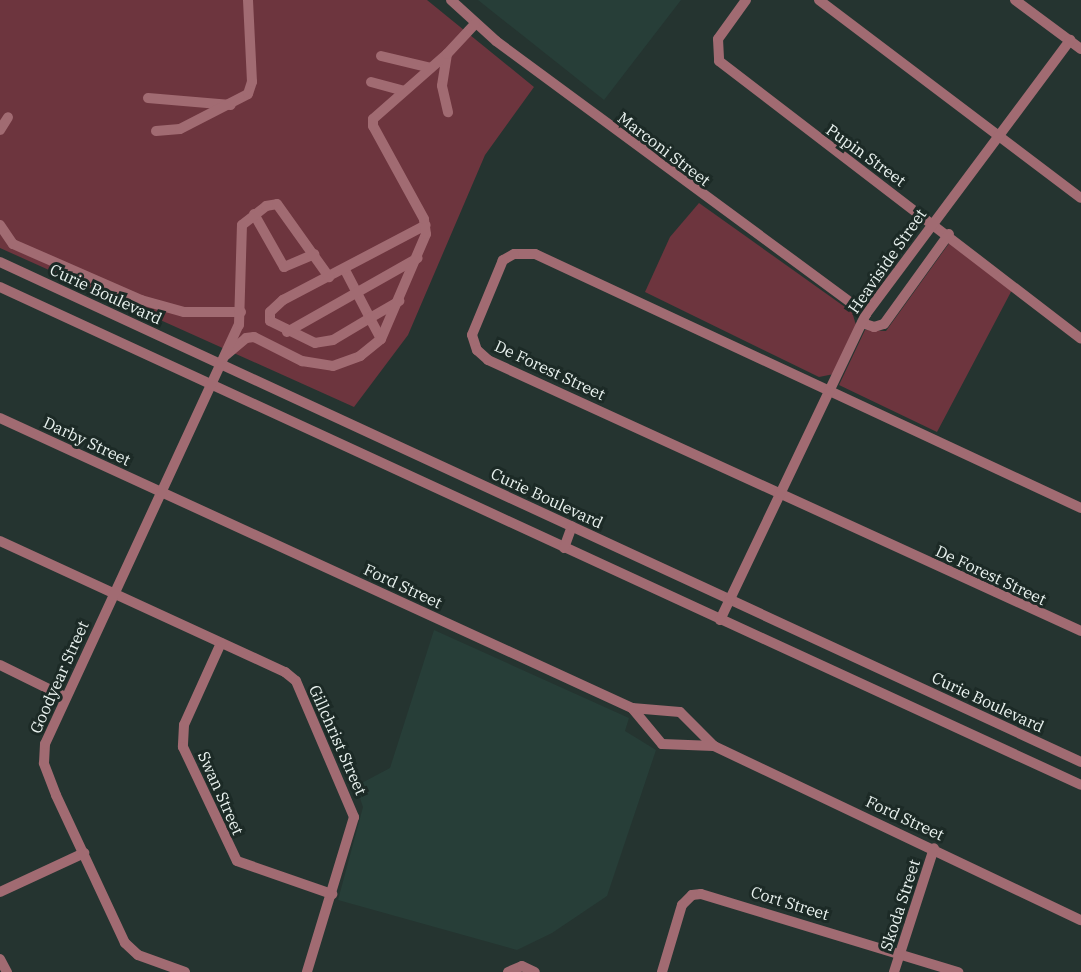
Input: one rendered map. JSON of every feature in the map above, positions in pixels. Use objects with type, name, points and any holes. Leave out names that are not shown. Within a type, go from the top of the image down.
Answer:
[{"type":"street","points":[[156,130],[180,129],[231,105],[248,94],[252,82],[248,0]]},
{"type":"street","name":"Marconi Street","points":[[451,0],[475,24],[864,319]]},
{"type":"street","name":"Pupin Street","points":[[746,0],[718,39],[719,61],[828,147],[949,234],[1081,339]]},
{"type":"street","points":[[819,0],[1081,198]]},
{"type":"street","points":[[1015,0],[1081,49]]},
{"type":"street","points":[[222,360],[246,338],[254,337],[302,362],[333,366],[360,356],[381,339],[417,258],[426,225],[373,123],[447,54],[475,24]]},
{"type":"street","name":"Heaviside Street","points":[[720,620],[864,319],[932,221],[1070,40]]},
{"type":"street","points":[[447,54],[442,86],[448,112]]},
{"type":"street","points":[[381,56],[431,68]]},
{"type":"street","points":[[371,82],[404,92]]},
{"type":"street","points":[[147,98],[231,105]]},
{"type":"street","points":[[0,130],[8,117]]},
{"type":"street","points":[[315,254],[284,267],[254,214],[277,204],[315,254],[329,277]]},
{"type":"street","name":"Goodyear Street","points":[[185,972],[138,955],[125,943],[44,763],[47,736],[239,324],[241,231],[254,214]]},
{"type":"street","points":[[0,225],[13,244],[141,300],[184,312],[240,312]]},
{"type":"street","points":[[399,301],[322,342],[309,342],[270,321],[272,308],[426,225]]},
{"type":"street","points":[[864,319],[874,327],[884,324],[949,234]]},
{"type":"street","name":"De Forest Street","points":[[1081,508],[828,393],[535,255],[514,254],[500,264],[472,335],[482,355],[1081,632]]},
{"type":"street","points":[[287,332],[417,258]]},
{"type":"street","name":"Curie Boulevard","points":[[0,262],[222,360],[339,419],[1081,762]]},
{"type":"street","points":[[345,270],[381,339]]},
{"type":"street","points":[[0,287],[1081,785]]},
{"type":"street","name":"Darby Street","points":[[0,418],[161,492]]},
{"type":"street","points":[[331,440],[339,419]]},
{"type":"street","name":"Ford Street","points":[[161,492],[632,708],[680,712],[714,746],[934,848],[1081,920]]},
{"type":"street","points":[[564,548],[572,526]]},
{"type":"street","points":[[0,541],[113,593]]},
{"type":"street","name":"Gillchrist Street","points":[[113,593],[285,672],[296,681],[308,703],[354,817],[308,972]]},
{"type":"street","name":"Swan Street","points":[[221,643],[184,724],[182,741],[188,758],[237,861],[332,894]]},
{"type":"street","points":[[0,665],[65,698]]},
{"type":"street","points":[[888,696],[897,676]]},
{"type":"street","name":"Ford Street","points":[[632,708],[662,744],[714,746]]},
{"type":"street","points":[[1031,762],[1040,742]]},
{"type":"street","name":"Skoda Street","points":[[894,972],[934,848]]},
{"type":"street","points":[[0,892],[84,853]]},
{"type":"street","name":"Cort Street","points":[[662,972],[682,905],[692,896],[701,894],[900,952],[958,972]]},
{"type":"street","points":[[0,959],[7,972]]},
{"type":"street","points":[[508,972],[522,966],[535,972]]},
{"type":"shaded area","points":[[0,0],[427,0],[534,87],[485,155],[408,335],[354,407],[0,248]]},
{"type":"shaded area","points":[[478,0],[681,0],[604,100]]},
{"type":"shaded area","points":[[699,203],[852,312],[856,325],[834,374],[819,377],[645,292],[670,237]]},
{"type":"shaded area","points":[[950,242],[1013,288],[937,432],[839,385],[865,330],[886,331]]},
{"type":"shaded area","points":[[434,630],[629,718],[625,731],[656,750],[607,896],[552,933],[517,950],[338,900],[363,807],[356,786],[390,768]]}]
